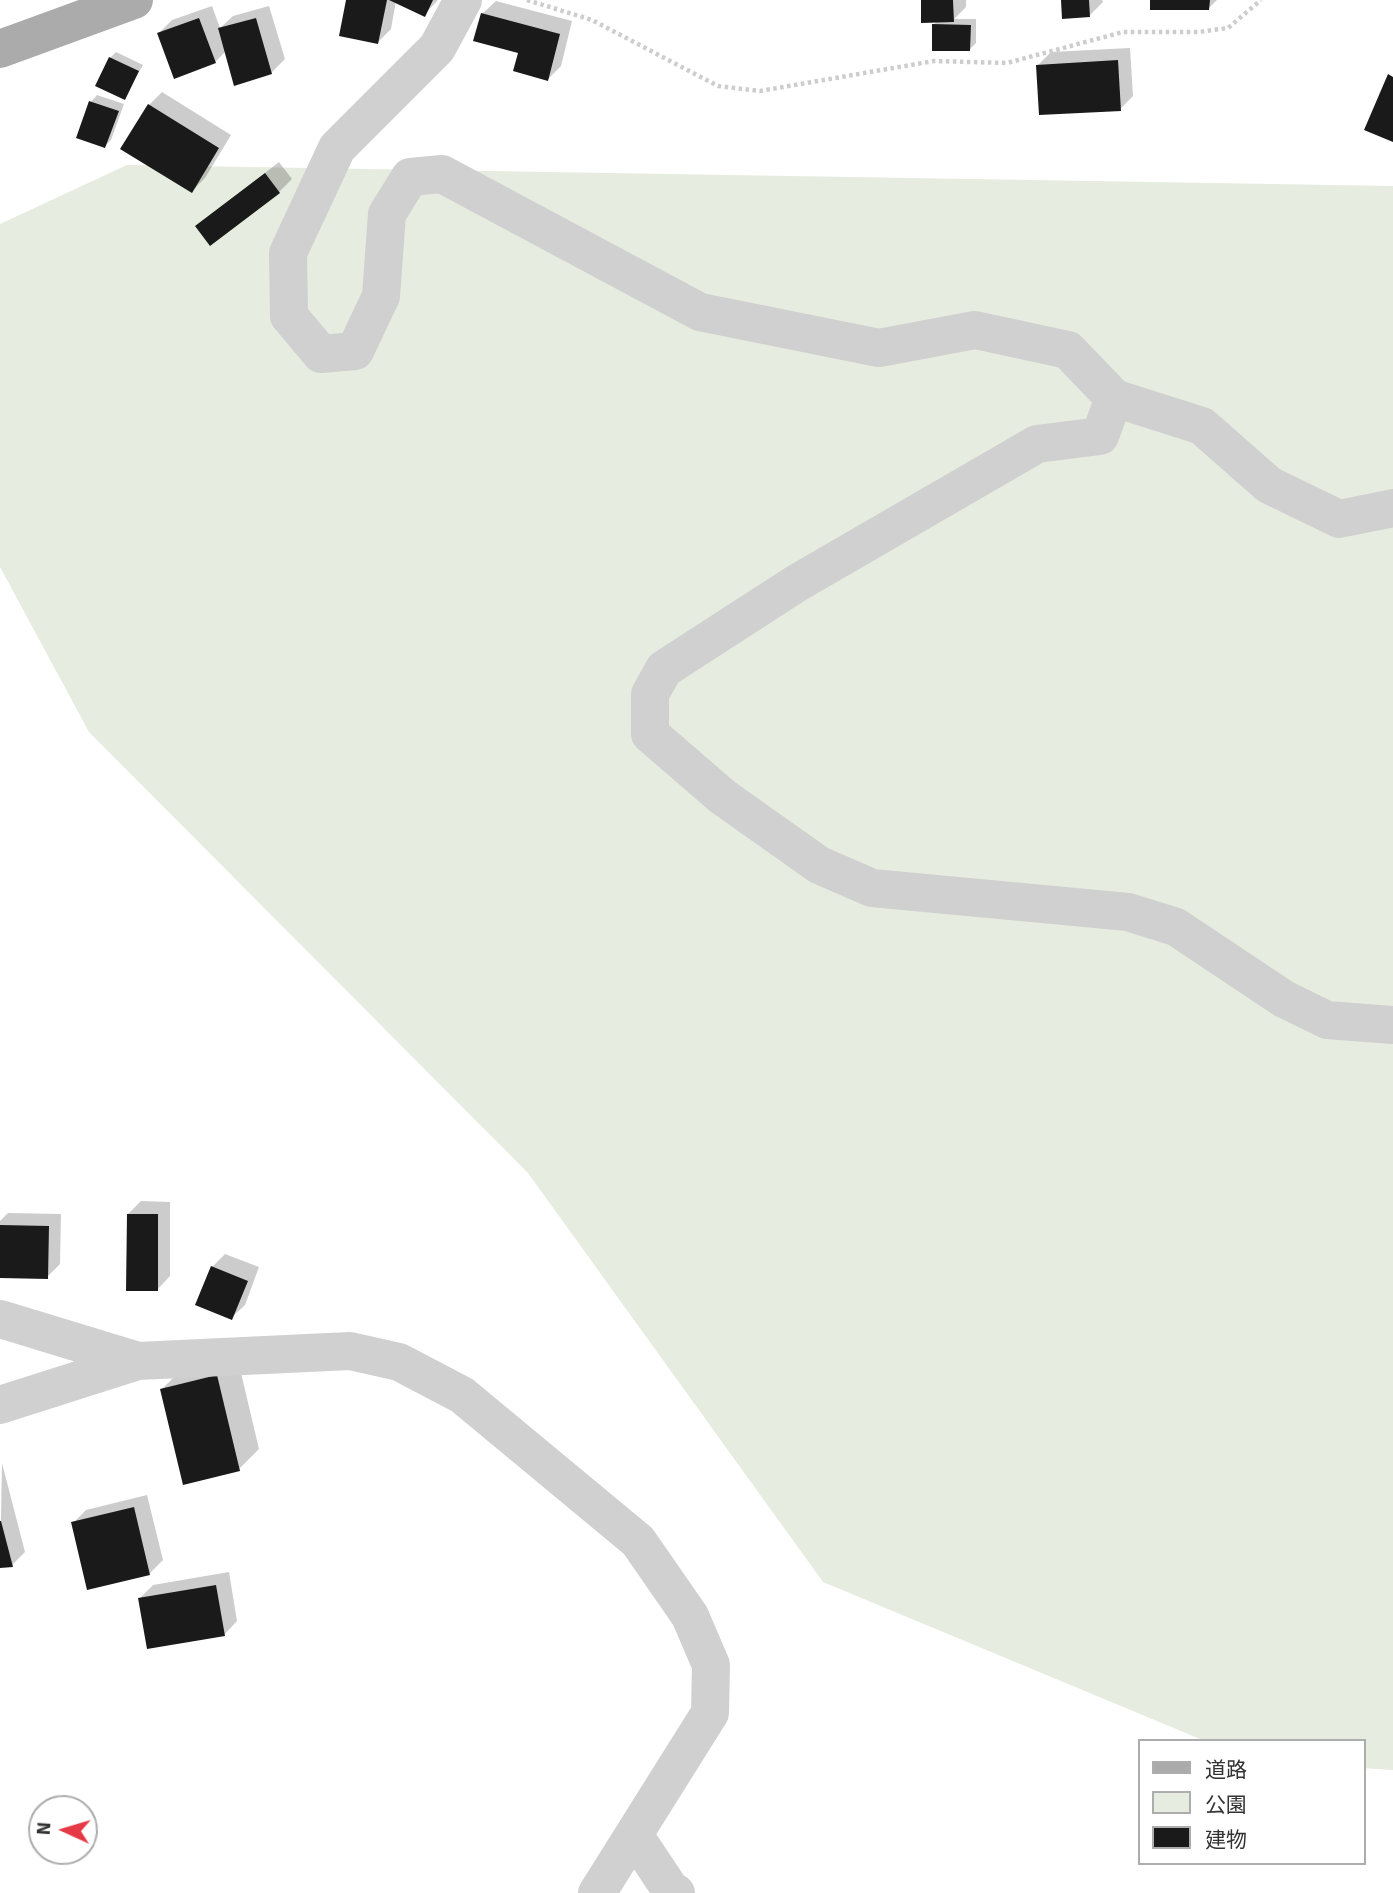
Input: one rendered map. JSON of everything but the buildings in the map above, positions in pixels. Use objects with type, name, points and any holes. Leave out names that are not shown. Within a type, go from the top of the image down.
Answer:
[{"type":"main road","points":[[0,49],[134,0]]},
{"type":"street","points":[[463,0],[437,48],[337,148],[288,253],[289,316],[321,354],[355,351],[381,296],[387,214],[410,177],[442,174],[700,312],[879,348],[975,330],[1068,350],[1114,398],[1202,426],[1269,485],[1339,519],[1393,508]]},
{"type":"street","points":[[1114,398],[1100,436],[1037,444],[797,583],[664,669],[650,694],[650,734],[723,797],[818,865],[872,888],[1128,912],[1176,927],[1284,999],[1327,1020],[1393,1025]]},
{"type":"street","points":[[0,1319],[138,1361]]},
{"type":"street","points":[[0,1405],[138,1361],[350,1351],[399,1362],[462,1395],[638,1541],[690,1616],[711,1665],[710,1713],[597,1893]]},
{"type":"street","points":[[634,1835],[676,1893]]},
{"type":"path","points":[[527,0],[592,20],[718,86],[761,91],[934,61],[1007,63],[1124,32],[1198,32],[1228,28],[1261,0]]},
{"type":"green space","points":[[127,165],[1393,186],[1393,1770],[1365,1768],[1365,1739],[1200,1739],[823,1582],[528,1173],[89,732],[0,567],[0,224]]}]
